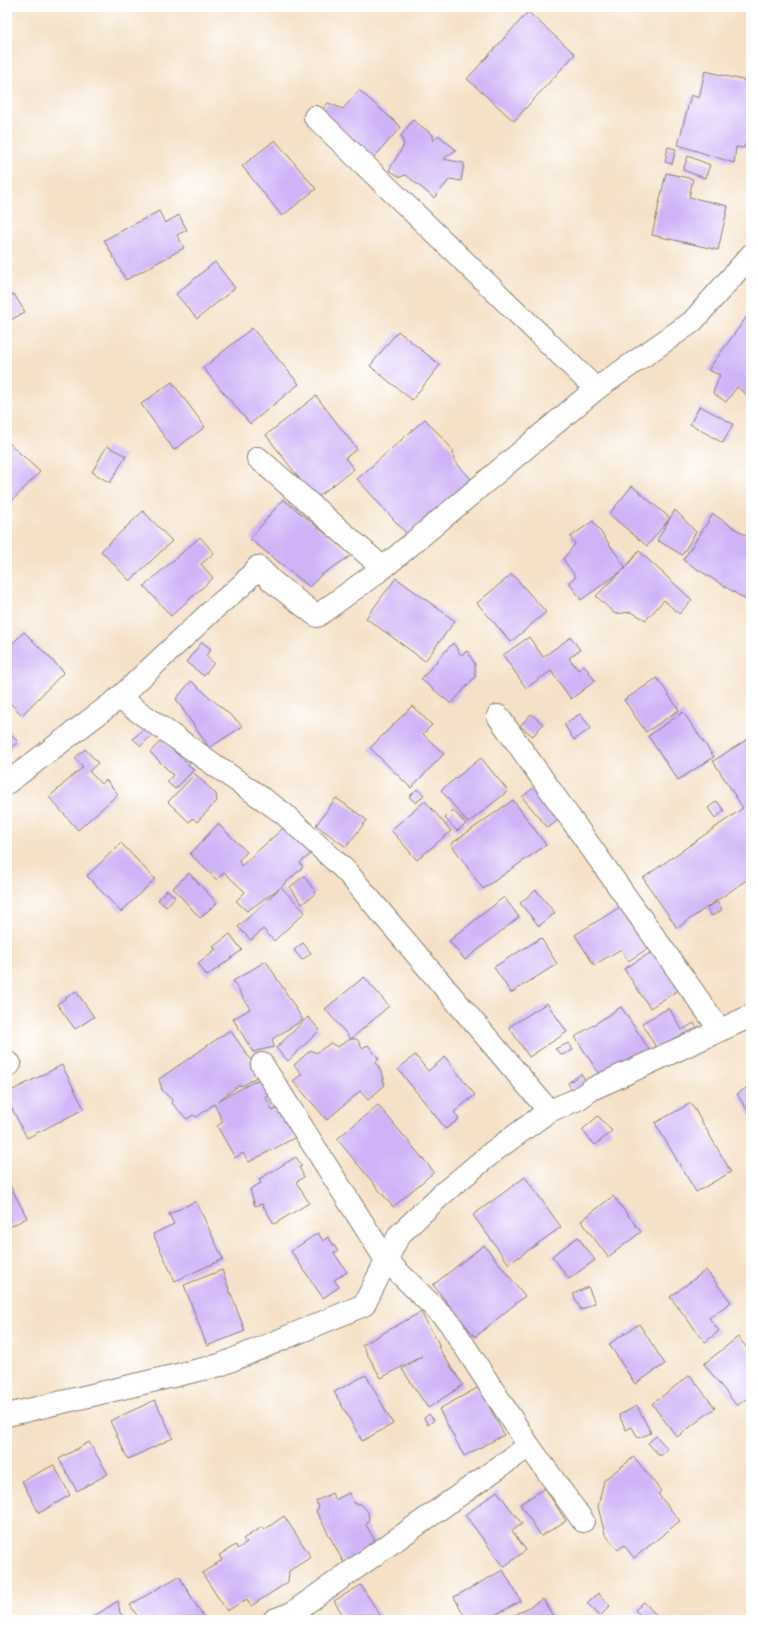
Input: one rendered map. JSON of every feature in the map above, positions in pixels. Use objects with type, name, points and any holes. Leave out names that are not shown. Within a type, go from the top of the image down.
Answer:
[{"type":"street","points":[[315,117],[596,389]]},
{"type":"street","points":[[7,783],[119,698],[217,606],[242,585],[258,567],[273,582],[317,616],[383,568],[596,389],[692,322],[751,255]]},
{"type":"street","points":[[258,458],[383,568]]},
{"type":"street","points":[[119,698],[283,813],[346,871],[549,1111]]},
{"type":"street","points":[[498,716],[720,1030]]},
{"type":"street","points":[[7,1415],[220,1364],[364,1305],[400,1235],[442,1195],[494,1151],[549,1111],[578,1099],[592,1089],[751,1016]]},
{"type":"street","points":[[262,1064],[386,1260],[449,1322],[529,1446],[582,1521]]},
{"type":"street","points":[[274,1620],[292,1613],[529,1446]]},
{"type":"building","points":[[528,12],[575,54],[514,121],[467,79]]},
{"type":"building","points":[[705,71],[751,82],[751,105],[749,104],[751,113],[751,128],[744,148],[736,147],[734,163],[678,145],[691,95],[699,98]]},
{"type":"building","points":[[359,90],[401,127],[368,164],[315,117],[328,103],[343,109]]},
{"type":"building","points":[[413,120],[433,135],[433,141],[438,135],[456,150],[443,159],[464,163],[461,181],[450,179],[434,198],[406,175],[400,177],[389,170],[404,145],[401,136]]},
{"type":"building","points":[[275,140],[316,189],[282,216],[242,166]]},
{"type":"building","points":[[668,147],[676,149],[672,164],[665,162]]},
{"type":"building","points":[[688,156],[710,165],[705,178],[683,170]]},
{"type":"building","points":[[666,173],[693,179],[689,197],[728,206],[718,250],[652,235]]},
{"type":"building","points":[[159,211],[165,223],[179,215],[187,230],[177,235],[184,248],[126,280],[104,240]]},
{"type":"building","points":[[215,262],[235,288],[197,319],[176,294]]},
{"type":"building","points":[[14,294],[25,312],[7,322],[7,298]]},
{"type":"building","points":[[751,311],[751,398],[737,387],[726,402],[713,393],[720,375],[708,370]]},
{"type":"building","points":[[252,328],[299,384],[250,424],[203,368]]},
{"type":"building","points":[[398,331],[440,365],[412,400],[370,366]]},
{"type":"building","points":[[172,382],[205,427],[174,450],[141,404]]},
{"type":"building","points":[[316,396],[357,449],[345,458],[354,469],[315,499],[266,435]]},
{"type":"building","points":[[700,406],[733,424],[723,443],[690,424]]},
{"type":"building","points":[[425,419],[453,450],[454,460],[478,487],[415,543],[357,479]]},
{"type":"building","points":[[7,441],[40,472],[7,506]]},
{"type":"building","points":[[107,446],[126,456],[110,483],[92,472]]},
{"type":"building","points":[[632,486],[670,518],[647,546],[609,514]]},
{"type":"building","points":[[283,499],[352,555],[321,575],[310,587],[250,539]]},
{"type":"building","points":[[675,510],[696,532],[682,555],[657,540]]},
{"type":"building","points":[[143,511],[172,541],[130,581],[101,551]]},
{"type":"building","points":[[713,514],[751,539],[751,603],[683,560]]},
{"type":"building","points":[[593,521],[626,568],[581,600],[569,582],[576,577],[563,559],[575,544],[570,537]]},
{"type":"building","points":[[200,537],[214,553],[201,564],[213,578],[171,616],[144,586]]},
{"type":"building","points":[[639,551],[692,600],[679,614],[664,600],[646,620],[631,612],[615,614],[596,596],[626,567]]},
{"type":"building","points":[[512,574],[546,612],[511,642],[477,603]]},
{"type":"building","points":[[396,578],[455,621],[425,661],[366,618]]},
{"type":"building","points":[[24,632],[64,672],[22,715],[7,700],[7,649]]},
{"type":"building","points":[[529,637],[543,657],[571,637],[580,650],[569,658],[578,670],[584,665],[595,681],[571,699],[551,671],[526,688],[503,655]]},
{"type":"building","points":[[202,642],[211,649],[206,656],[214,663],[204,676],[186,662]]},
{"type":"building","points":[[453,643],[461,655],[467,651],[475,664],[475,677],[451,704],[421,679]]},
{"type":"building","points":[[657,678],[679,710],[646,732],[624,700]]},
{"type":"building","points":[[191,681],[243,726],[209,748],[176,699]]},
{"type":"building","points":[[412,706],[432,725],[423,734],[444,754],[411,788],[370,748]]},
{"type":"building","points":[[683,712],[714,757],[678,780],[648,736]]},
{"type":"building","points":[[531,714],[543,724],[533,736],[520,726]]},
{"type":"building","points":[[580,714],[591,728],[574,740],[564,724]]},
{"type":"building","points":[[146,726],[154,733],[141,746],[133,739]]},
{"type":"building","points":[[7,729],[18,742],[7,751]]},
{"type":"building","points":[[751,737],[751,806],[748,807],[751,812],[751,877],[677,928],[643,878],[743,808],[713,761]]},
{"type":"building","points":[[162,740],[194,770],[175,789],[167,782],[173,775],[150,752]]},
{"type":"building","points":[[85,749],[98,763],[89,771],[101,784],[106,780],[118,794],[78,830],[49,797],[83,767],[75,758]]},
{"type":"building","points":[[481,758],[508,791],[468,823],[441,790]]},
{"type":"building","points":[[195,774],[216,794],[217,801],[197,822],[193,818],[189,822],[168,802]]},
{"type":"building","points":[[537,785],[563,816],[548,828],[522,797]]},
{"type":"building","points":[[417,789],[424,795],[416,803],[409,797]]},
{"type":"building","points":[[336,798],[367,820],[346,847],[316,825]]},
{"type":"building","points":[[513,800],[546,845],[483,889],[451,844]]},
{"type":"building","points":[[425,801],[451,831],[417,860],[391,830]]},
{"type":"building","points":[[717,801],[724,811],[715,818],[708,808]]},
{"type":"building","points":[[453,810],[466,824],[457,831],[445,818]]},
{"type":"building","points":[[289,823],[314,851],[300,863],[303,867],[281,887],[305,912],[274,941],[263,929],[251,940],[238,927],[280,888],[247,911],[236,901],[245,892],[224,872],[217,880],[190,854],[218,824],[247,852],[239,860],[241,866]]},
{"type":"building","points":[[121,843],[155,879],[121,912],[87,876]]},
{"type":"building","points":[[189,873],[217,903],[200,918],[173,888]]},
{"type":"building","points":[[304,876],[316,893],[302,904],[290,887]]},
{"type":"building","points":[[167,890],[175,897],[166,907],[158,900]]},
{"type":"building","points":[[536,890],[555,913],[539,926],[520,903]]},
{"type":"building","points":[[504,897],[519,917],[465,960],[449,941]]},
{"type":"building","points":[[717,902],[722,910],[712,916],[707,908]]},
{"type":"building","points":[[620,907],[632,926],[644,923],[657,943],[628,961],[621,949],[594,965],[575,935]]},
{"type":"building","points":[[230,934],[242,950],[207,976],[198,963],[216,949],[213,947]]},
{"type":"building","points":[[541,938],[557,964],[511,993],[494,967]]},
{"type":"building","points":[[303,943],[311,953],[302,960],[294,950]]},
{"type":"building","points":[[663,945],[688,984],[650,1008],[624,969]]},
{"type":"building","points":[[266,961],[303,1020],[272,1039],[274,1047],[253,1052],[233,1019],[250,1009],[233,981]]},
{"type":"building","points":[[364,977],[389,1006],[351,1039],[325,1009]]},
{"type":"building","points":[[76,991],[94,1017],[75,1029],[57,1004]]},
{"type":"building","points":[[547,1003],[567,1032],[529,1057],[509,1027]]},
{"type":"building","points":[[621,1007],[653,1055],[607,1086],[575,1037]]},
{"type":"building","points":[[669,1008],[682,1030],[694,1023],[701,1035],[662,1058],[642,1023]]},
{"type":"building","points":[[308,1017],[320,1030],[288,1061],[276,1048]]},
{"type":"building","points":[[230,1030],[261,1074],[244,1085],[238,1086],[218,1101],[261,1078],[270,1094],[266,1098],[273,1111],[280,1107],[296,1137],[249,1162],[243,1153],[235,1158],[217,1126],[223,1122],[214,1104],[197,1117],[193,1115],[187,1119],[162,1090],[159,1079]]},
{"type":"building","points":[[351,1039],[357,1039],[362,1048],[368,1045],[379,1059],[376,1062],[384,1078],[383,1080],[385,1085],[368,1100],[360,1091],[327,1120],[293,1081],[302,1074],[294,1065],[311,1050],[316,1053],[331,1043],[337,1047]]},
{"type":"building","points":[[569,1043],[573,1050],[562,1055],[555,1049]]},
{"type":"building","points":[[415,1055],[428,1071],[445,1057],[475,1095],[454,1112],[459,1119],[446,1129],[398,1069]]},
{"type":"building","points":[[62,1065],[84,1109],[27,1138],[7,1099],[7,1093]]},
{"type":"building","points":[[581,1074],[592,1089],[578,1099],[568,1083]]},
{"type":"building","points":[[751,1085],[751,1116],[737,1094]]},
{"type":"building","points":[[691,1103],[731,1172],[696,1192],[655,1123]]},
{"type":"building","points":[[378,1105],[434,1172],[393,1207],[337,1139]]},
{"type":"building","points":[[598,1116],[612,1131],[595,1145],[582,1130]]},
{"type":"building","points":[[296,1157],[302,1166],[299,1167],[304,1177],[296,1182],[309,1203],[274,1224],[262,1204],[255,1206],[250,1189],[261,1183],[259,1179]]},
{"type":"building","points":[[525,1177],[561,1227],[509,1264],[473,1215]]},
{"type":"building","points":[[7,1179],[27,1218],[7,1228]]},
{"type":"building","points":[[613,1196],[641,1232],[608,1257],[581,1221]]},
{"type":"building","points":[[196,1201],[223,1259],[175,1281],[153,1234],[174,1224],[169,1214]]},
{"type":"building","points":[[318,1233],[323,1241],[328,1237],[338,1251],[334,1253],[347,1272],[334,1280],[339,1287],[323,1298],[291,1251]]},
{"type":"building","points":[[578,1237],[595,1260],[569,1279],[552,1256]]},
{"type":"building","points":[[484,1245],[525,1296],[475,1337],[433,1285]]},
{"type":"building","points":[[222,1270],[245,1331],[207,1346],[184,1285]]},
{"type":"building","points":[[706,1270],[731,1302],[709,1318],[719,1331],[705,1342],[670,1297]]},
{"type":"building","points":[[588,1287],[595,1303],[581,1310],[573,1294]]},
{"type":"building","points":[[421,1312],[440,1346],[438,1347],[463,1385],[428,1408],[402,1369],[422,1356],[381,1378],[362,1345]]},
{"type":"building","points":[[639,1324],[665,1364],[635,1384],[609,1344]]},
{"type":"building","points":[[738,1337],[751,1353],[751,1395],[737,1406],[704,1364]]},
{"type":"building","points":[[366,1375],[393,1424],[362,1441],[334,1392]]},
{"type":"building","points":[[690,1375],[715,1408],[677,1437],[652,1404]]},
{"type":"building","points":[[479,1387],[504,1435],[464,1456],[439,1409]]},
{"type":"building","points":[[155,1400],[173,1438],[128,1459],[110,1421]]},
{"type":"building","points":[[637,1406],[651,1433],[638,1438],[632,1427],[626,1430],[619,1415]]},
{"type":"building","points":[[429,1414],[434,1420],[428,1425],[424,1418]]},
{"type":"building","points":[[656,1436],[668,1449],[660,1456],[648,1443]]},
{"type":"building","points":[[89,1442],[108,1474],[77,1491],[59,1459]]},
{"type":"building","points":[[634,1457],[661,1491],[658,1494],[680,1521],[634,1558],[624,1545],[618,1550],[605,1534],[598,1507],[604,1480]]},
{"type":"building","points":[[54,1465],[70,1495],[39,1513],[22,1481]]},
{"type":"building","points":[[545,1488],[566,1521],[541,1536],[520,1504]]},
{"type":"building","points":[[497,1491],[522,1524],[512,1531],[526,1550],[504,1567],[465,1515]]},
{"type":"building","points":[[332,1493],[335,1500],[349,1493],[354,1504],[361,1504],[368,1512],[369,1519],[366,1525],[378,1546],[344,1563],[316,1511],[319,1507],[316,1501]]},
{"type":"building","points":[[284,1516],[311,1557],[289,1571],[288,1582],[251,1606],[247,1599],[227,1611],[202,1573],[222,1560],[219,1555],[236,1545],[237,1549],[247,1543],[243,1539],[262,1527],[264,1530]]},
{"type":"building","points":[[503,1570],[521,1601],[486,1620],[467,1620],[454,1597]]},
{"type":"building","points":[[179,1576],[205,1620],[149,1620],[147,1617],[140,1620],[130,1605]]},
{"type":"building","points":[[361,1585],[383,1620],[346,1620],[334,1601]]},
{"type":"building","points":[[598,1593],[610,1606],[600,1616],[587,1603]]},
{"type":"building","points":[[543,1599],[555,1620],[506,1620]]},
{"type":"building","points":[[118,1601],[120,1613],[127,1620],[88,1620]]},
{"type":"building","points":[[644,1602],[660,1619],[645,1620],[635,1610]]}]
